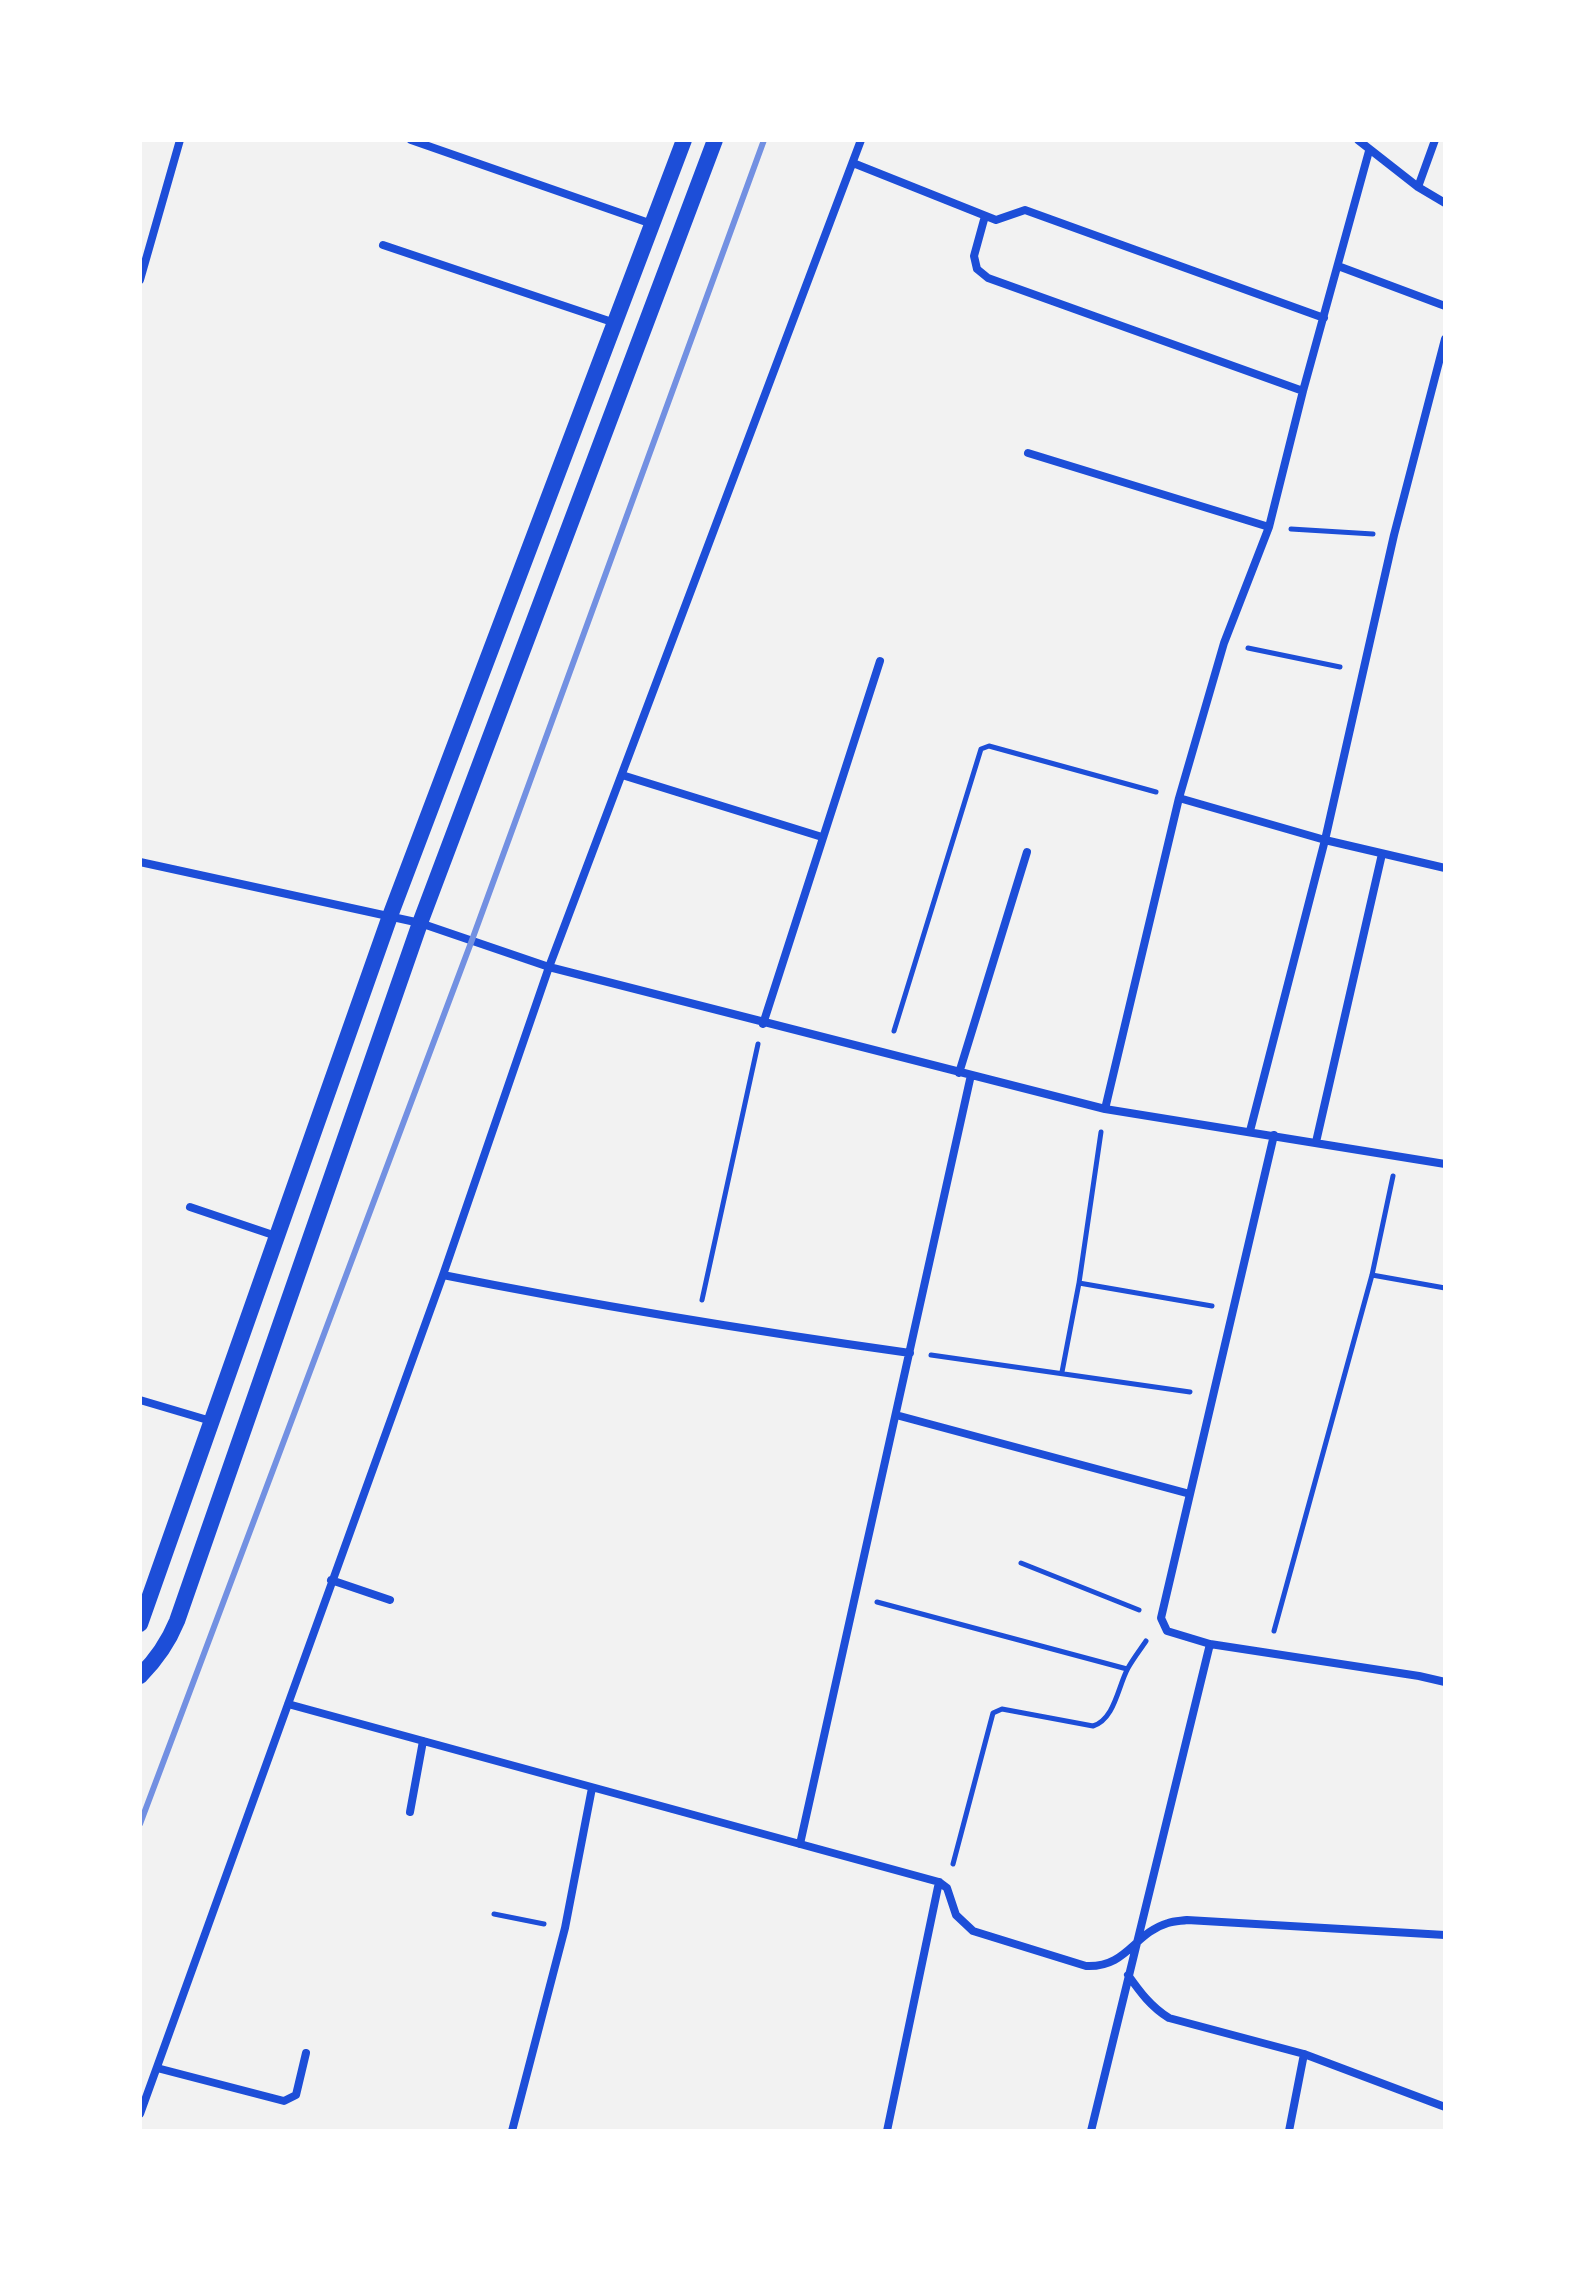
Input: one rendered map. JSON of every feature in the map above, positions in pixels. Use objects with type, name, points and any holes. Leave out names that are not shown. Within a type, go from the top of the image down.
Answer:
[{"type":"main road","points":[[140,1624],[390,916],[684,140]]},
{"type":"main road","points":[[140,1676],[169,1642],[177,1621],[420,923],[715,140]]},
{"type":"street","points":[[140,280],[180,140]]},
{"type":"street","points":[[411,140],[652,224]]},
{"type":"street","points":[[140,2114],[443,1275],[549,967],[861,140]]},
{"type":"street","points":[[1358,140],[1418,187],[1445,203]]},
{"type":"street","points":[[1418,187],[1435,140]]},
{"type":"street","points":[[1105,1109],[1179,798],[1224,643],[1269,527],[1369,151]]},
{"type":"street","points":[[853,163],[999,220],[1025,210],[1324,318]]},
{"type":"street","points":[[985,216],[974,256],[977,269],[988,278],[1303,391]]},
{"type":"street","points":[[383,245],[615,323]]},
{"type":"street","points":[[1338,266],[1445,306]]},
{"type":"street","points":[[1250,1131],[1325,840],[1394,535],[1445,339]]},
{"type":"street","points":[[1028,453],[1269,527]]},
{"type":"street","points":[[763,1024],[880,661]]},
{"type":"street","points":[[622,775],[822,837]]},
{"type":"street","points":[[1179,798],[1325,840],[1445,868]]},
{"type":"street","points":[[959,1073],[1027,852]]},
{"type":"street","points":[[1316,1142],[1382,854]]},
{"type":"street","points":[[140,862],[420,923],[549,967],[1105,1109],[1445,1164]]},
{"type":"street","points":[[800,1844],[971,1075]]},
{"type":"street","points":[[1274,1135],[1161,1618],[1167,1631],[1210,1644],[1445,1682]]},
{"type":"street","points":[[190,1207],[277,1236]]},
{"type":"street","points":[[443,1275],[697,1322],[910,1353]]},
{"type":"street","points":[[140,1400],[211,1421]]},
{"type":"street","points":[[896,1415],[1190,1494]]},
{"type":"street","points":[[331,1580],[390,1600]]},
{"type":"street","points":[[1091,2131],[1210,1644]]},
{"type":"street","points":[[288,1704],[943,1885]]},
{"type":"street","points":[[410,1812],[423,1741]]},
{"type":"street","points":[[512,2131],[565,1928],[592,1788]]},
{"type":"street","points":[[943,1885],[956,1915],[973,1931],[1086,1966],[1111,1964],[1168,1923],[1187,1920],[1445,1935]]},
{"type":"street","points":[[887,2131],[943,1885]]},
{"type":"street","points":[[1128,1975],[1144,1997],[1169,2018],[1304,2054],[1445,2107]]},
{"type":"street","points":[[157,2068],[284,2101],[296,2095],[306,2053]]},
{"type":"street","points":[[1289,2131],[1304,2054]]},
{"type":"path","points":[[1269,527],[1394,535]]},
{"type":"path","points":[[1224,643],[1364,673]]},
{"type":"path","points":[[886,1055],[981,749],[989,746],[1179,798]]},
{"type":"path","points":[[697,1322],[763,1024]]},
{"type":"path","points":[[1062,1372],[1079,1283],[1105,1109]]},
{"type":"path","points":[[1268,1653],[1298,1534],[1372,1275],[1397,1156]]},
{"type":"path","points":[[1372,1275],[1445,1288]]},
{"type":"path","points":[[1079,1283],[1233,1310]]},
{"type":"path","points":[[910,1353],[1213,1395]]},
{"type":"path","points":[[1021,1563],[1161,1618]]},
{"type":"path","points":[[855,1596],[1127,1669],[1107,1716],[1093,1726],[1002,1709],[993,1713],[943,1885]]},
{"type":"path","points":[[494,1914],[565,1928]]},
{"type":"railway","points":[[140,1824],[472,940],[764,140]]}]
